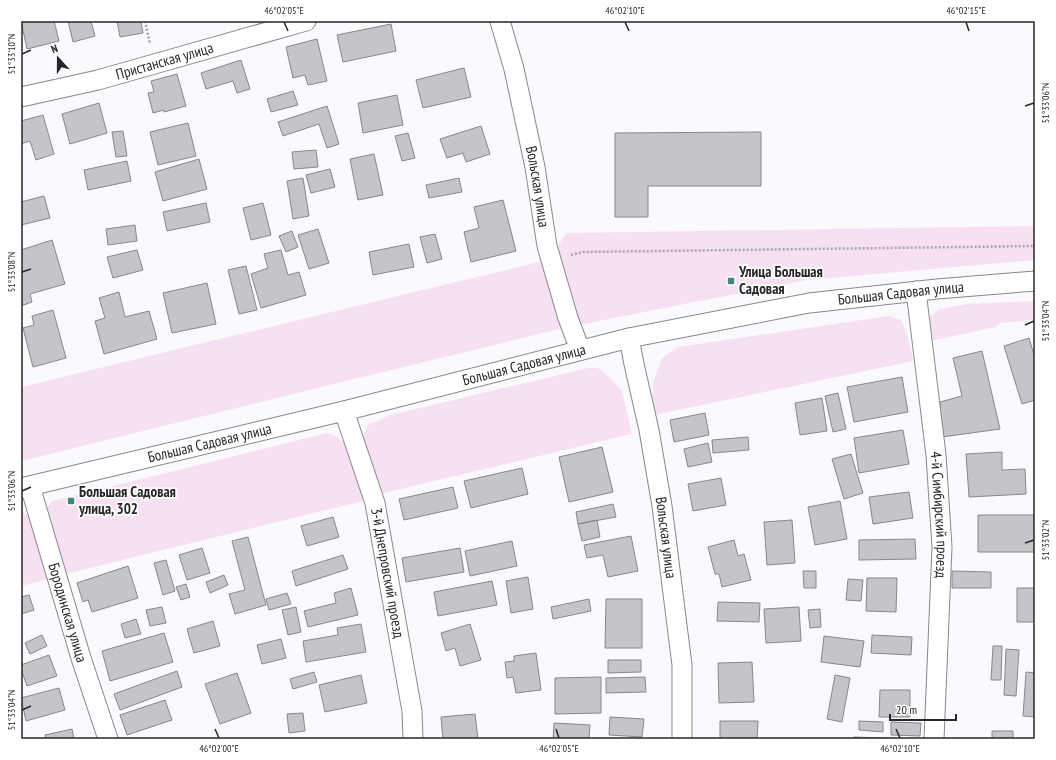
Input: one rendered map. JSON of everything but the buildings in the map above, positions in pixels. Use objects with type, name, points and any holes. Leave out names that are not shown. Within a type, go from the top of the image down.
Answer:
[{"type":"street","name":"Пристанская улица","points":[[21,96],[98,80],[306,21]]},
{"type":"street","name":"Вольская улица","points":[[500,21],[514,69],[535,167],[547,246],[568,318],[580,350]]},
{"type":"street","name":"Большая Садовая улица","points":[[25,487],[344,411],[630,338],[809,303],[916,291],[1035,281]]},
{"type":"street","name":"4-й Симбирский проезд","points":[[916,291],[936,455],[942,547],[934,739]]},
{"type":"street","name":"Вольская улица","points":[[630,338],[634,364],[649,430],[662,506],[682,665],[682,739]]},
{"type":"street","name":"3-й Днепровский проезд","points":[[344,411],[375,503],[412,711],[413,739]]},
{"type":"street","name":"Бородинская улица","points":[[25,487],[80,658],[108,739]]},
{"type":"path","points":[[551,260],[583,252],[1035,246]]},
{"type":"shaded area","points":[[1035,226],[1035,260],[807,280],[563,328],[21,461],[21,387],[547,260],[567,233]]},
{"type":"shaded area","points":[[1035,301],[1035,329],[1033,320],[1001,323],[996,327],[930,341],[927,329],[929,318],[939,309],[968,304]]},
{"type":"shaded area","points":[[889,316],[901,320],[906,331],[914,361],[654,415],[652,397],[654,379],[662,358],[678,347]]},
{"type":"shaded area","points":[[588,368],[598,368],[622,391],[632,434],[380,494],[363,446],[364,435],[368,425],[390,415]]},
{"type":"shaded area","points":[[327,433],[338,437],[346,446],[364,501],[65,574],[46,515],[47,508],[52,501]]},
{"type":"shaded area","points":[[21,511],[33,519],[52,578],[21,586]]},
{"type":"place","name":"Улица Большая Садовая","points":[[731,281]]},
{"type":"place","name":"Большая Садовая улица, 302","points":[[71,501]]}]
